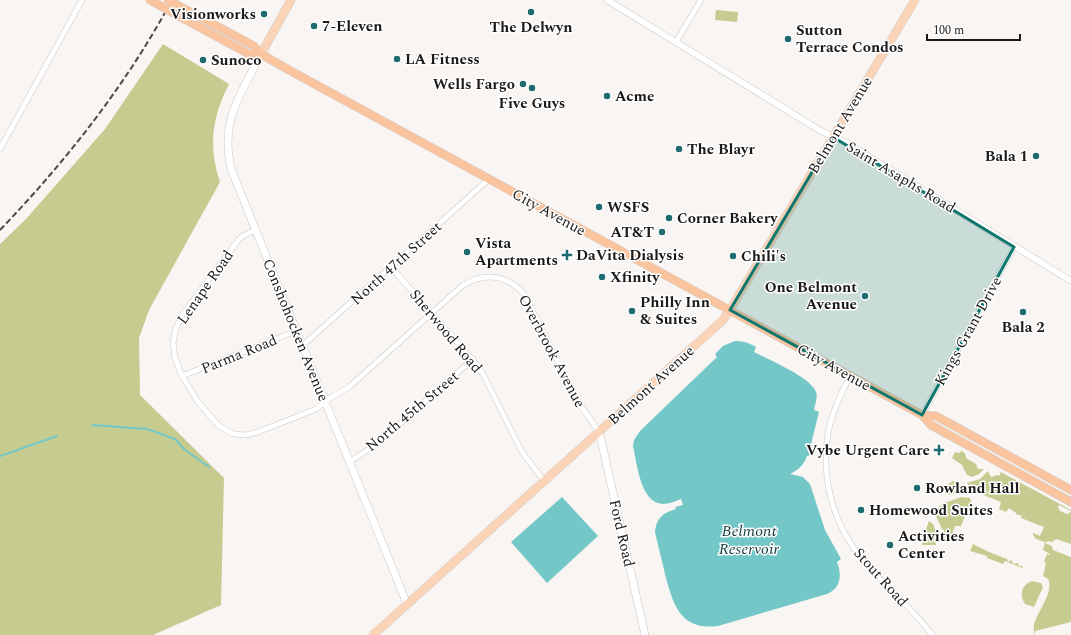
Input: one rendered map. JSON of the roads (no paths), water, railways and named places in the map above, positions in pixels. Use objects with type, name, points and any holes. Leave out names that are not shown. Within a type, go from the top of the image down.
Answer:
[{"type":"highway","name":"City Avenue","points":[[150,0],[161,6],[179,11],[254,46],[262,54],[850,376],[922,414],[936,416],[1071,490]]},
{"type":"highway","name":"City Avenue","points":[[168,0],[179,11]]},
{"type":"highway","name":"City Avenue","points":[[922,414],[931,425],[1071,502]]},
{"type":"highway","points":[[992,458],[1003,453]]},
{"type":"main road","points":[[262,54],[291,0]]},
{"type":"main road","name":"Belmont Avenue","points":[[373,635],[722,321],[730,310],[913,1]]},
{"type":"main road","name":"Conshohocken Avenue","points":[[262,54],[232,111],[228,140],[231,169],[407,604]]},
{"type":"main road","name":"Ford Road","points":[[599,432],[645,635]]},
{"type":"street","points":[[0,149],[82,0]]},
{"type":"street","name":"Saint Asaphs Road","points":[[607,0],[821,131],[847,143],[1071,281]]},
{"type":"street","points":[[676,42],[701,0]]},
{"type":"street","name":"North 47th Street","points":[[302,346],[488,179]]},
{"type":"street","name":"Lenape Road","points":[[255,230],[239,239],[183,314],[178,322],[173,338],[173,349],[182,376],[198,402],[218,425],[228,432],[239,435],[258,432],[316,409],[334,395],[353,384],[467,283],[483,277],[498,278]]},
{"type":"street","name":"Kings Grant Drive","points":[[922,414],[1014,247]]},
{"type":"street","name":"Sherwood Road","points":[[391,267],[473,359],[483,374],[522,452],[544,481]]},
{"type":"street","name":"Overbrook Avenue","points":[[498,278],[512,283],[524,294],[579,403],[599,432]]},
{"type":"street","name":"Parma Road","points":[[182,376],[296,331]]},
{"type":"street","name":"North 45th Street","points":[[349,462],[377,444],[473,359]]},
{"type":"street","name":"Stout Road","points":[[850,376],[838,402],[829,431],[826,468],[832,505],[841,525],[857,553],[868,567],[919,618],[932,635]]},
{"type":"water","name":"Belmont Reservoir","points":[[735,341],[746,342],[756,347],[754,352],[798,375],[813,386],[817,394],[814,410],[819,412],[812,440],[811,455],[807,456],[800,467],[790,474],[803,477],[810,484],[825,530],[841,559],[837,562],[840,576],[838,585],[827,594],[718,626],[705,626],[695,624],[687,620],[675,605],[668,585],[655,532],[657,523],[664,514],[676,509],[675,507],[683,505],[681,499],[663,504],[655,502],[649,497],[644,490],[638,472],[633,446],[634,440],[640,431],[717,357],[715,354],[723,346]]},
{"type":"water","points":[[562,497],[598,536],[547,583],[511,542]]},
{"type":"waterway","points":[[92,425],[147,429],[175,439],[185,450],[209,467]]},
{"type":"waterway","points":[[0,456],[57,436]]},
{"type":"railway","points":[[0,230],[25,204],[94,121],[135,62],[172,0]]},
{"type":"place","name":"The Delwyn","points":[[531,12]]},
{"type":"place","name":"Visionworks","points":[[264,14]]},
{"type":"place","name":"7-Eleven","points":[[314,26]]},
{"type":"place","name":"Sutton Terrace Condos","points":[[788,39]]},
{"type":"place","name":"LA Fitness","points":[[397,59]]},
{"type":"place","name":"Sunoco","points":[[203,60]]},
{"type":"place","name":"Wells Fargo","points":[[523,84]]},
{"type":"place","name":"Five Guys","points":[[532,88]]},
{"type":"place","name":"Acme","points":[[607,96]]},
{"type":"place","name":"The Blayr","points":[[679,149]]},
{"type":"place","name":"Bala 1","points":[[1036,156]]},
{"type":"place","name":"WSFS","points":[[599,207]]},
{"type":"place","name":"Corner Bakery","points":[[669,218]]},
{"type":"place","name":"AT&T","points":[[662,232]]},
{"type":"place","name":"Vista Apartments","points":[[467,252]]},
{"type":"place","name":"DaVita Dialysis","points":[[567,255]]},
{"type":"place","name":"Chili's","points":[[733,256]]},
{"type":"place","name":"Xfinity","points":[[602,277]]},
{"type":"place","name":"One Belmont Avenue","points":[[865,296]]},
{"type":"place","name":"Philly Inn & Suites","points":[[632,311]]},
{"type":"place","name":"Bala 2","points":[[1023,312]]},
{"type":"place","name":"Vybe Urgent Care","points":[[939,450]]},
{"type":"place","name":"Rowland Hall","points":[[917,488]]},
{"type":"place","name":"Homewood Suites","points":[[861,510]]},
{"type":"place","name":"Activities Center","points":[[890,545]]}]
